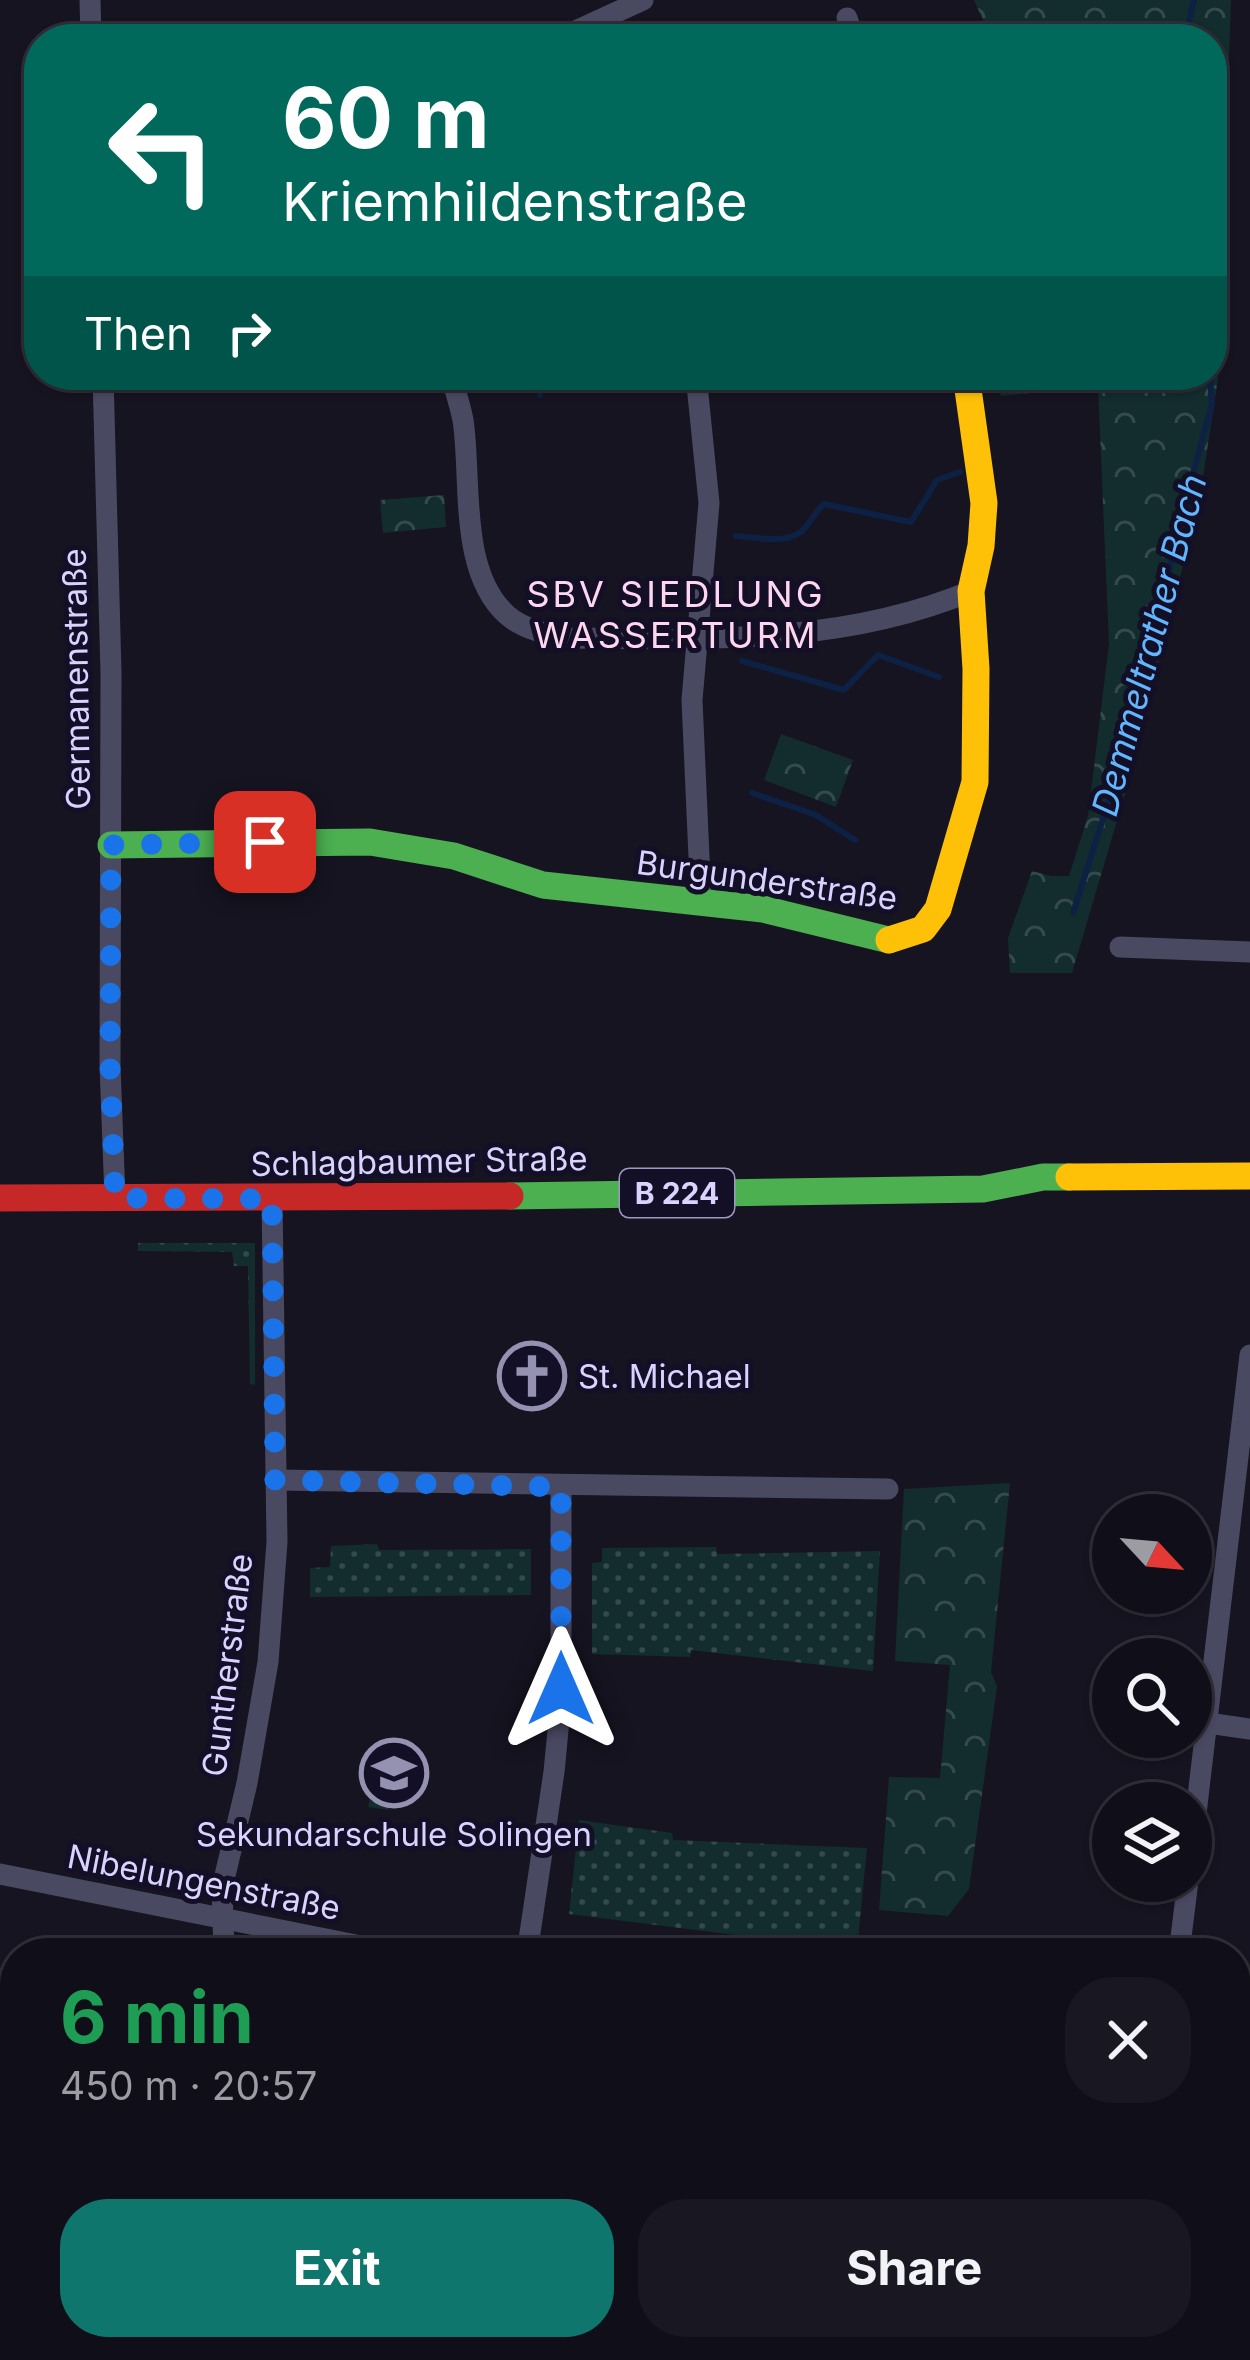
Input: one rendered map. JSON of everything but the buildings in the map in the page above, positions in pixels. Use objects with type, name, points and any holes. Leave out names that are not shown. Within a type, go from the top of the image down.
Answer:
[{"type":"main road","name":"Burgunderstraße","points":[[111,845],[370,842],[454,856],[543,885],[763,909],[890,940],[923,928],[947,887],[973,801],[977,725],[971,591],[984,503],[968,390]]},
{"type":"main road","name":"Schlagbaumer Straße","points":[[0,1198],[983,1189],[1043,1177],[1250,1176]]},
{"type":"main road","name":"Schlagbaumer Straße","points":[[983,1189],[1062,1198],[1250,1194]]},
{"type":"street","points":[[591,24],[643,0]]},
{"type":"street","name":"Germanenstraße","points":[[103,390],[115,1198]]},
{"type":"street","points":[[455,390],[463,420],[470,519],[481,573],[508,616],[538,632],[567,638],[697,639],[850,628],[924,611],[971,591]]},
{"type":"street","points":[[698,390],[709,503],[692,700],[701,902]]},
{"type":"street","points":[[1120,947],[1250,952]]},
{"type":"street","name":"Guntherstraße","points":[[224,1938],[221,1888],[247,1783],[268,1662],[277,1542],[272,1199]]},
{"type":"street","points":[[1212,1689],[1250,1354]]},
{"type":"street","points":[[275,1480],[888,1489]]},
{"type":"street","points":[[529,1938],[561,1699],[561,1487]]},
{"type":"street","points":[[1212,1724],[1250,1729]]},
{"type":"street","name":"Nibelungenstraße","points":[[0,1874],[313,1938]]},
{"type":"street","points":[[1181,1938],[1185,1902]]},
{"type":"green space","points":[[974,0],[1231,0],[1227,116],[1227,24],[984,24]]},
{"type":"green space","points":[[999,390],[1059,390],[1001,396]]},
{"type":"green space","points":[[1098,390],[1216,390],[1200,496],[1134,763],[1072,973],[1010,973],[1008,938],[1032,871],[1069,876],[1088,816],[1109,644]]},
{"type":"green space","points":[[444,495],[446,527],[383,533],[380,500]]},
{"type":"green space","points":[[781,734],[853,760],[836,807],[764,780]]},
{"type":"green space","points":[[138,1243],[255,1243],[255,1385],[250,1384],[248,1266],[234,1266],[232,1252],[138,1251]]},
{"type":"green space","points":[[1010,1483],[991,1672],[997,1686],[969,1889],[948,1916],[879,1910],[889,1777],[940,1778],[950,1665],[895,1661],[904,1489]]},
{"type":"green space","points":[[377,1544],[379,1550],[531,1549],[531,1595],[310,1597],[310,1568],[330,1567],[331,1546]]},
{"type":"green space","points":[[716,1547],[717,1554],[880,1551],[873,1671],[691,1650],[690,1657],[592,1654],[592,1563],[602,1562],[602,1548]]},
{"type":"green space","points":[[377,1758],[397,1761],[389,1810],[368,1807]]},
{"type":"green space","points":[[579,1820],[672,1833],[673,1840],[867,1848],[858,1938],[759,1938],[569,1914]]},
{"type":"waterway","name":"Demmeltrather Bach","points":[[1188,24],[1194,0]]},
{"type":"waterway","points":[[539,390],[540,395]]},
{"type":"waterway","name":"Demmeltrather Bach","points":[[1073,913],[1145,687],[1212,404],[1211,390]]},
{"type":"waterway","points":[[736,536],[791,537],[824,504],[911,522],[937,480],[960,472]]},
{"type":"waterway","points":[[742,661],[844,690],[878,655],[939,677]]},
{"type":"waterway","points":[[752,793],[816,815],[855,840]]},
{"type":"traffic: fast","points":[[111,845],[370,842],[454,856],[543,885],[763,909],[889,940]]},
{"type":"traffic: fast","points":[[510,1196],[983,1189],[1069,1177]]},
{"type":"traffic: slow","points":[[889,940],[923,929],[938,909],[975,782],[971,591],[984,503],[968,390]]},
{"type":"traffic: slow","points":[[1069,1177],[1250,1176]]},
{"type":"traffic: jam","points":[[0,1198],[510,1196]]},
{"type":"place","name":"St. Michael","points":[[532,1376]]},
{"type":"place","name":"Sekundarschule Solingen","points":[[394,1773]]},
{"type":"district","name":"SBV SIEDLUNG WASSERTURM","points":[[676,614]]},
{"type":"route","points":[[265,842],[111,845],[115,1198],[272,1199],[275,1480],[561,1487],[561,1689]]}]
